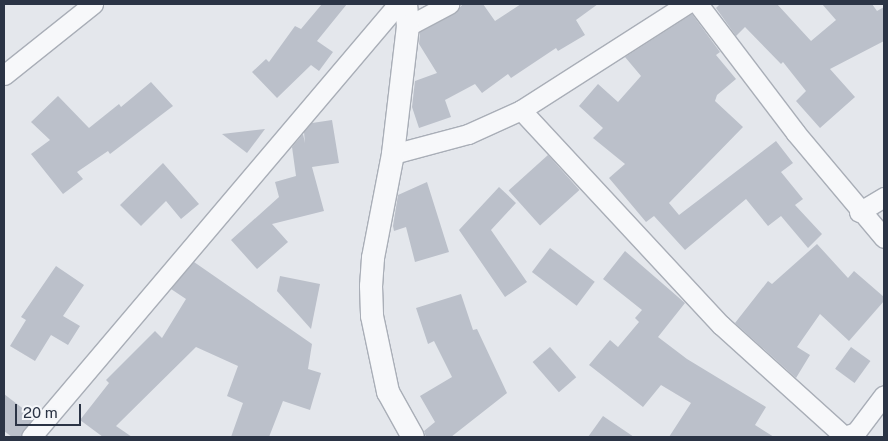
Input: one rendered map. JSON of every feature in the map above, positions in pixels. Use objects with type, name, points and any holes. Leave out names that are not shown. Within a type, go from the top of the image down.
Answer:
[{"type":"street","points":[[4,75],[93,4]]},
{"type":"street","points":[[31,437],[398,4]]},
{"type":"street","points":[[406,4],[408,26],[393,154],[373,258],[372,316],[388,392],[413,437]]},
{"type":"street","points":[[408,26],[449,4]]},
{"type":"street","points":[[393,154],[468,134],[521,110],[687,4]]},
{"type":"street","points":[[698,4],[859,212],[884,238]]},
{"type":"street","points":[[521,110],[722,325],[844,436],[856,432],[884,395]]},
{"type":"street","points":[[859,212],[884,197]]},
{"type":"building","points":[[322,4],[347,4],[317,41],[333,52],[319,71],[311,65],[277,98],[252,72],[266,59],[269,62],[295,26],[301,29]]},
{"type":"building","points":[[463,4],[483,4],[495,21],[521,4],[598,4],[576,20],[585,35],[558,51],[556,48],[511,78],[508,74],[482,93],[475,84],[445,100],[451,117],[419,128],[412,107],[415,81],[437,73],[419,44],[420,32],[454,14]]},
{"type":"building","points":[[720,4],[777,4],[811,41],[836,20],[822,4],[872,4],[877,11],[884,7],[884,41],[830,69],[855,97],[820,128],[796,101],[806,91],[783,62],[781,64],[745,27],[736,36],[716,8]]},
{"type":"building","points":[[692,14],[720,52],[716,55],[736,79],[717,95],[715,101],[743,127],[669,203],[679,215],[776,141],[793,163],[781,172],[803,199],[795,205],[822,234],[808,248],[781,216],[768,226],[746,199],[685,250],[654,216],[646,222],[609,178],[625,164],[593,138],[603,128],[579,106],[598,84],[618,102],[641,76],[625,57]]},
{"type":"building","points":[[151,82],[173,106],[110,154],[108,151],[77,172],[83,179],[63,194],[31,154],[50,140],[31,122],[58,96],[89,128],[119,104],[121,107]]},
{"type":"building","points":[[332,120],[339,163],[312,167],[324,211],[272,224],[288,242],[257,269],[231,240],[279,197],[275,182],[296,176],[292,147],[303,134],[305,143],[304,132],[312,123]]},
{"type":"building","points":[[265,129],[247,153],[222,134]]},
{"type":"building","points":[[548,155],[579,190],[540,225],[509,190]]},
{"type":"building","points":[[163,163],[199,204],[181,219],[166,201],[141,226],[120,205]]},
{"type":"building","points":[[427,182],[449,252],[415,262],[406,227],[394,231],[393,226],[398,195]]},
{"type":"building","points":[[499,187],[516,203],[491,230],[527,282],[505,297],[459,230]]},
{"type":"building","points":[[817,244],[848,278],[854,271],[884,297],[884,301],[849,341],[820,314],[797,347],[810,355],[796,378],[735,323],[768,281],[772,284]]},
{"type":"building","points":[[550,248],[595,282],[577,306],[532,272]]},
{"type":"building","points":[[625,251],[685,303],[658,337],[687,359],[766,407],[755,425],[774,437],[669,437],[691,403],[661,385],[643,407],[589,365],[610,340],[618,347],[639,322],[635,318],[642,310],[603,279]]},
{"type":"building","points":[[194,262],[312,344],[308,369],[321,373],[310,410],[283,401],[269,437],[231,437],[243,403],[227,396],[238,366],[196,347],[116,426],[132,437],[103,437],[80,420],[109,383],[106,380],[155,331],[162,338],[186,299],[171,289]]},
{"type":"building","points":[[56,266],[84,285],[63,316],[80,326],[68,345],[51,335],[35,361],[10,346],[26,320],[21,317]]},
{"type":"building","points":[[280,276],[320,284],[311,329],[277,291]]},
{"type":"building","points":[[461,294],[473,330],[477,329],[507,393],[451,437],[426,437],[424,431],[435,422],[420,396],[452,377],[434,341],[428,344],[416,308]]},
{"type":"building","points":[[550,347],[576,377],[559,392],[533,362]]},
{"type":"building","points":[[851,347],[870,361],[855,383],[835,369]]},
{"type":"building","points":[[4,394],[34,417],[20,437],[12,437],[4,431]]},
{"type":"building","points":[[603,416],[634,437],[588,437]]}]
